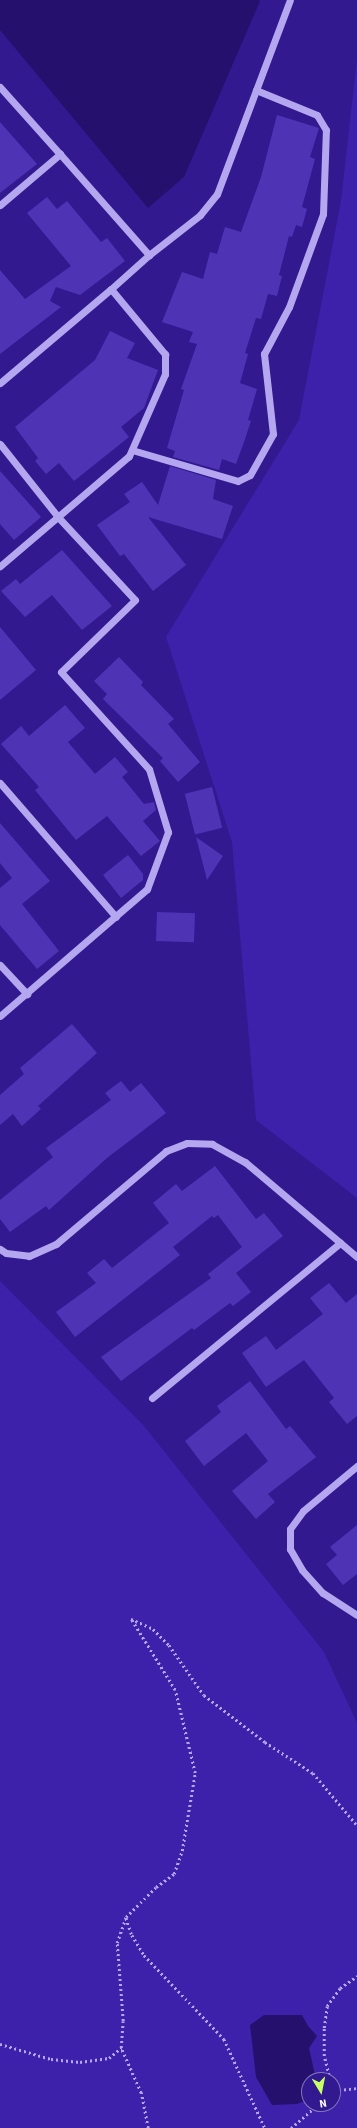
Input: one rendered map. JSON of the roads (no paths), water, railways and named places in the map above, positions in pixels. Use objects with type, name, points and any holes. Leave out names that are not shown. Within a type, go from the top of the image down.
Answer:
[{"type":"street","points":[[0,383],[149,255],[200,215],[217,194],[290,0]]},
{"type":"street","points":[[0,87],[149,255]]},
{"type":"street","points":[[132,450],[238,481],[250,475],[273,434],[264,354],[289,307],[324,214],[326,130],[317,115],[256,90]]},
{"type":"street","points":[[0,205],[60,154]]},
{"type":"street","points":[[0,566],[129,456],[165,374],[165,354],[111,289]]},
{"type":"street","points":[[0,444],[58,517],[135,600],[61,672],[149,769],[168,832],[147,889],[0,1016]]},
{"type":"street","points":[[0,783],[116,917]]},
{"type":"street","points":[[0,965],[27,994]]},
{"type":"street","points":[[0,1249],[6,1253],[29,1256],[56,1244],[166,1151],[187,1143],[212,1144],[245,1162],[357,1257]]},
{"type":"street","points":[[152,1398],[340,1243]]},
{"type":"street","points":[[357,1466],[303,1511],[290,1529],[290,1549],[302,1570],[323,1593],[357,1615]]}]
